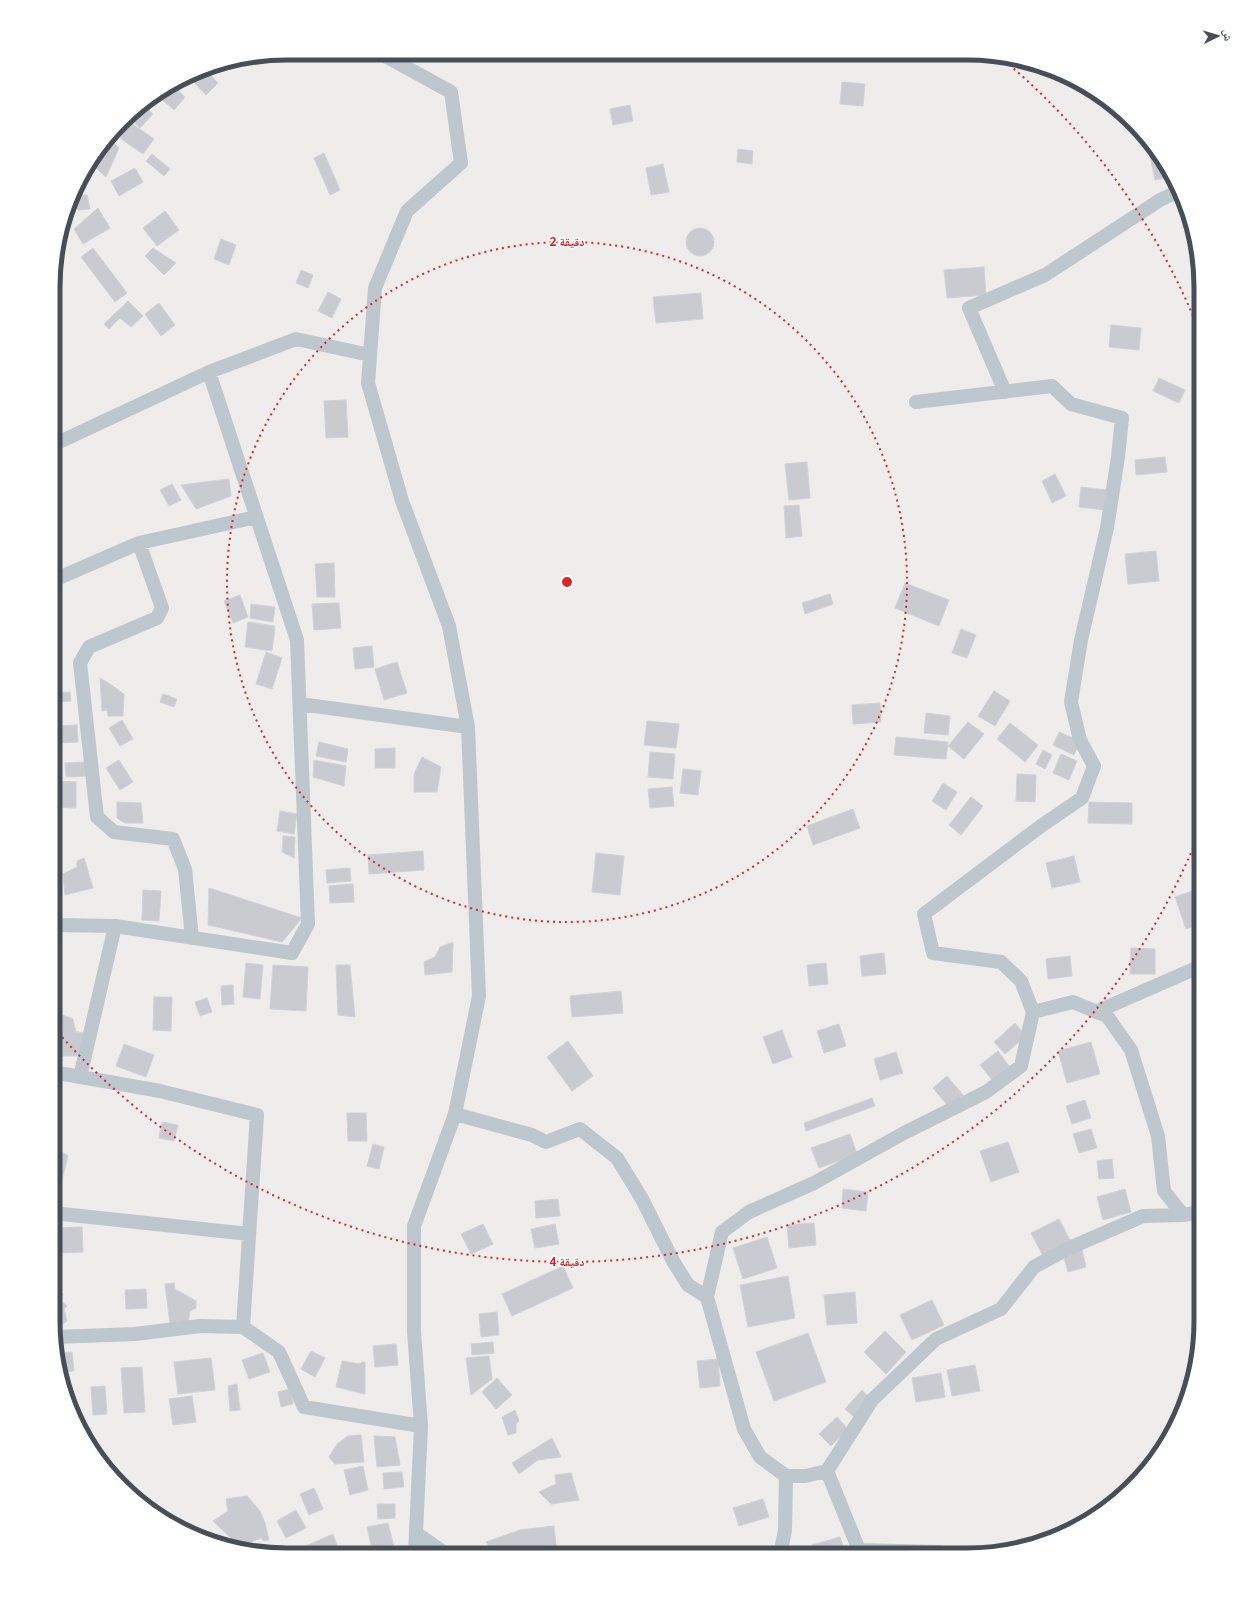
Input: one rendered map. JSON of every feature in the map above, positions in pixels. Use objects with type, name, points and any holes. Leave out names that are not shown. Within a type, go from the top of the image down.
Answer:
[{"type":"street","points":[[393,60],[451,92],[461,163],[407,210],[375,288],[368,383],[402,501],[450,626],[468,728],[479,996],[455,1114],[414,1226],[414,1331],[421,1426],[415,1548]]},
{"type":"street","points":[[1004,392],[969,308],[1045,275],[1160,200],[1174,193]]},
{"type":"street","points":[[60,442],[209,372],[296,339],[370,355]]},
{"type":"street","points":[[60,925],[115,926],[292,953],[308,924],[297,640],[209,372]]},
{"type":"street","points":[[916,402],[1052,386],[1071,404],[1122,418],[1118,457],[1107,528],[1081,640],[1071,702],[1080,740],[1094,766],[1082,798],[1035,831],[924,914],[933,954],[1001,962],[1021,981],[1033,1012],[1021,1066],[986,1092],[904,1133],[814,1183],[749,1212],[722,1232],[707,1297],[744,1429],[760,1457],[786,1476],[804,1476],[827,1471],[872,1400],[936,1339],[1001,1309],[1034,1267],[1068,1249],[1143,1216],[1183,1216],[1194,1214]]},
{"type":"street","points":[[60,577],[139,543],[256,517]]},
{"type":"street","points":[[139,543],[162,608],[157,618],[89,647],[80,664],[97,817],[114,832],[173,839],[185,869],[192,938]]},
{"type":"street","points":[[300,704],[468,728]]},
{"type":"street","points":[[80,1077],[115,926]]},
{"type":"street","points":[[1096,1012],[1194,969]]},
{"type":"street","points":[[1033,1012],[1074,1002],[1107,1016],[1131,1050],[1158,1136],[1164,1191],[1183,1216]]},
{"type":"street","points":[[60,1073],[160,1091],[257,1115],[243,1328]]},
{"type":"street","points":[[455,1114],[532,1135],[546,1142],[580,1129],[617,1158],[642,1199],[688,1285],[707,1297]]},
{"type":"street","points":[[60,1213],[249,1234]]},
{"type":"street","points":[[60,1337],[135,1334],[200,1326],[243,1328],[279,1352],[304,1407],[421,1426]]},
{"type":"street","points":[[827,1471],[857,1548]]},
{"type":"street","points":[[781,1548],[785,1530],[786,1476]]},
{"type":"street","points":[[416,1533],[437,1548]]},
{"type":"building","points":[[209,74],[218,83],[206,95],[192,80]]},
{"type":"building","points":[[842,82],[865,84],[863,106],[840,104]]},
{"type":"building","points":[[176,89],[185,97],[174,110],[161,98]]},
{"type":"building","points":[[630,105],[633,121],[613,125],[610,109]]},
{"type":"building","points":[[147,108],[153,114],[140,128],[132,121]]},
{"type":"building","points":[[131,123],[154,139],[143,154],[120,138]]},
{"type":"building","points":[[113,142],[119,148],[106,177],[94,167]]},
{"type":"building","points":[[738,149],[753,151],[752,164],[737,162]]},
{"type":"building","points":[[324,153],[340,190],[330,195],[314,158]]},
{"type":"building","points":[[152,154],[170,169],[164,176],[146,161]]},
{"type":"building","points":[[1150,156],[1152,156],[1167,178],[1155,180]]},
{"type":"building","points":[[663,164],[669,192],[651,195],[646,168]]},
{"type":"building","points":[[135,168],[143,182],[119,196],[111,181]]},
{"type":"building","points":[[79,195],[87,195],[90,209],[78,210],[75,206]]},
{"type":"building","points":[[98,208],[110,228],[83,244],[74,229]]},
{"type":"building","points":[[165,211],[179,230],[157,246],[143,228]]},
{"type":"building","points":[[700,228],[710,232],[714,242],[710,252],[700,256],[690,252],[686,242],[690,232]]},
{"type":"building","points":[[221,239],[236,245],[229,265],[214,259]]},
{"type":"building","points":[[93,248],[127,293],[115,302],[81,257]]},
{"type":"building","points":[[153,248],[176,263],[164,275],[145,256]]},
{"type":"building","points":[[984,267],[986,295],[947,298],[944,270]]},
{"type":"building","points":[[301,270],[313,275],[308,288],[296,283]]},
{"type":"building","points":[[328,292],[341,299],[332,318],[318,311]]},
{"type":"building","points":[[701,293],[703,319],[656,323],[653,297]]},
{"type":"building","points":[[128,301],[143,316],[131,327],[120,318],[109,329],[104,324]]},
{"type":"building","points":[[159,303],[175,325],[161,336],[145,314]]},
{"type":"building","points":[[1111,325],[1141,328],[1139,350],[1109,347]]},
{"type":"building","points":[[1159,378],[1185,390],[1179,403],[1153,391]]},
{"type":"building","points":[[346,400],[348,437],[326,438],[324,401]]},
{"type":"building","points":[[1165,457],[1167,472],[1136,475],[1135,460]]},
{"type":"building","points":[[807,462],[810,498],[789,500],[785,464]]},
{"type":"building","points":[[1055,474],[1066,496],[1052,503],[1042,481]]},
{"type":"building","points":[[229,479],[231,496],[196,509],[181,485]]},
{"type":"building","points":[[172,484],[181,500],[169,506],[160,490]]},
{"type":"building","points":[[1081,487],[1107,490],[1105,510],[1079,507]]},
{"type":"building","points":[[799,505],[802,536],[786,538],[784,506]]},
{"type":"building","points":[[1156,551],[1159,581],[1128,584],[1125,554]]},
{"type":"building","points":[[334,563],[335,597],[317,597],[315,564]]},
{"type":"building","points":[[905,583],[949,600],[939,626],[895,608]]},
{"type":"building","points":[[830,594],[833,604],[805,614],[802,603]]},
{"type":"building","points":[[240,595],[248,617],[233,623],[224,601]]},
{"type":"building","points":[[339,603],[341,628],[314,630],[312,604]]},
{"type":"building","points":[[251,604],[275,607],[273,622],[250,618]]},
{"type":"building","points":[[248,622],[275,626],[272,651],[245,647]]},
{"type":"building","points":[[961,629],[976,635],[967,658],[952,653]]},
{"type":"building","points":[[372,646],[374,667],[355,669],[353,648]]},
{"type":"building","points":[[266,652],[282,658],[272,689],[256,684]]},
{"type":"building","points":[[397,662],[407,693],[384,700],[375,669]]},
{"type":"building","points":[[100,678],[124,694],[123,716],[108,716],[107,710],[102,711]]},
{"type":"building","points":[[994,691],[1010,701],[995,726],[978,716]]},
{"type":"building","points":[[70,692],[71,701],[60,702],[60,693]]},
{"type":"building","points":[[163,694],[177,699],[174,707],[160,702]]},
{"type":"building","points":[[880,703],[881,722],[853,724],[852,705]]},
{"type":"building","points":[[926,713],[950,716],[948,735],[924,733]]},
{"type":"building","points":[[122,720],[133,739],[120,746],[109,728]]},
{"type":"building","points":[[647,721],[679,724],[676,748],[644,745]]},
{"type":"building","points":[[968,722],[984,734],[964,759],[948,746]]},
{"type":"building","points":[[1010,723],[1038,745],[1025,762],[997,739]]},
{"type":"building","points":[[77,725],[78,742],[60,743],[60,726]]},
{"type":"building","points":[[1059,732],[1080,741],[1074,755],[1053,745]]},
{"type":"building","points":[[896,737],[948,742],[946,759],[894,755]]},
{"type":"building","points":[[319,742],[348,749],[346,762],[316,756]]},
{"type":"building","points":[[395,748],[395,768],[375,768],[375,749]]},
{"type":"building","points":[[1043,750],[1052,755],[1045,769],[1036,764]]},
{"type":"building","points":[[650,752],[675,754],[673,779],[648,777]]},
{"type":"building","points":[[1061,754],[1077,761],[1069,780],[1053,773]]},
{"type":"building","points":[[422,757],[441,767],[437,792],[414,792],[414,774]]},
{"type":"building","points":[[119,760],[133,782],[120,790],[106,768]]},
{"type":"building","points":[[314,760],[346,766],[344,786],[313,777]]},
{"type":"building","points":[[86,762],[87,776],[66,777],[65,763]]},
{"type":"building","points":[[683,769],[701,771],[698,795],[680,793]]},
{"type":"building","points":[[1017,774],[1036,775],[1035,802],[1016,801]]},
{"type":"building","points":[[60,781],[76,782],[76,808],[60,807]]},
{"type":"building","points":[[943,783],[957,792],[946,810],[932,801]]},
{"type":"building","points":[[672,787],[674,806],[650,808],[648,789]]},
{"type":"building","points":[[971,797],[983,806],[961,835],[949,825]]},
{"type":"building","points":[[117,802],[141,803],[143,823],[125,823],[117,818]]},
{"type":"building","points":[[1089,802],[1132,803],[1132,824],[1088,823]]},
{"type":"building","points":[[853,809],[860,828],[813,845],[807,826]]},
{"type":"building","points":[[280,811],[297,814],[294,834],[277,831]]},
{"type":"building","points":[[283,836],[295,837],[294,858],[282,852]]},
{"type":"building","points":[[423,851],[424,870],[369,874],[368,855]]},
{"type":"building","points":[[596,853],[624,856],[620,895],[592,892]]},
{"type":"building","points":[[1074,856],[1080,882],[1052,888],[1046,863]]},
{"type":"building","points":[[84,858],[93,888],[65,895],[63,874],[77,867],[77,861]]},
{"type":"building","points":[[350,868],[351,881],[327,883],[326,870]]},
{"type":"building","points":[[353,884],[354,902],[330,903],[329,886]]},
{"type":"building","points":[[209,888],[302,918],[282,942],[208,925]]},
{"type":"building","points":[[143,890],[161,891],[159,921],[142,920]]},
{"type":"building","points":[[1192,891],[1194,897],[1194,926],[1186,929],[1175,897]]},
{"type":"building","points":[[453,942],[452,972],[425,975],[424,962],[435,957],[440,947]]},
{"type":"building","points":[[1131,948],[1155,949],[1155,974],[1130,974]]},
{"type":"building","points":[[884,953],[886,974],[862,976],[860,956]]},
{"type":"building","points":[[1070,956],[1072,976],[1048,979],[1046,959]]},
{"type":"building","points":[[246,963],[263,965],[260,999],[243,997]]},
{"type":"building","points":[[826,963],[828,984],[809,986],[807,965]]},
{"type":"building","points":[[273,965],[308,967],[306,1011],[270,1009]]},
{"type":"building","points":[[336,965],[350,965],[355,1017],[338,1015]]},
{"type":"building","points":[[233,985],[234,1004],[222,1005],[221,986]]},
{"type":"building","points":[[621,991],[623,1013],[572,1017],[570,996]]},
{"type":"building","points":[[154,997],[172,997],[171,1031],[153,1030]]},
{"type":"building","points":[[207,998],[212,1012],[200,1016],[195,1002]]},
{"type":"building","points":[[60,1014],[73,1019],[76,1032],[86,1033],[82,1056],[60,1056]]},
{"type":"building","points":[[1015,1023],[1026,1036],[1005,1054],[994,1042]]},
{"type":"building","points":[[839,1024],[846,1046],[824,1053],[817,1031]]},
{"type":"building","points":[[782,1030],[792,1057],[773,1064],[763,1037]]},
{"type":"building","points":[[568,1041],[593,1076],[572,1091],[547,1057]]},
{"type":"building","points":[[1091,1042],[1100,1074],[1067,1083],[1058,1051]]},
{"type":"building","points":[[124,1044],[154,1055],[146,1077],[116,1066]]},
{"type":"building","points":[[998,1051],[1009,1066],[992,1080],[980,1065]]},
{"type":"building","points":[[896,1052],[903,1073],[880,1080],[874,1059]]},
{"type":"building","points":[[947,1076],[963,1095],[949,1107],[933,1088]]},
{"type":"building","points":[[872,1098],[875,1106],[806,1131],[804,1123]]},
{"type":"building","points":[[1085,1100],[1091,1118],[1072,1124],[1066,1106]]},
{"type":"building","points":[[347,1113],[366,1113],[367,1141],[348,1141]]},
{"type":"building","points":[[162,1122],[178,1125],[174,1141],[159,1138]]},
{"type":"building","points":[[1091,1129],[1097,1148],[1079,1153],[1073,1134]]},
{"type":"building","points":[[850,1134],[857,1154],[819,1168],[811,1148]]},
{"type":"building","points":[[1008,1142],[1019,1172],[991,1182],[980,1151]]},
{"type":"building","points":[[373,1144],[384,1147],[379,1169],[367,1166]]},
{"type":"building","points":[[60,1151],[68,1156],[60,1187]]},
{"type":"building","points":[[1112,1159],[1114,1178],[1099,1179],[1097,1161]]},
{"type":"building","points":[[843,1189],[868,1192],[866,1211],[842,1208]]},
{"type":"building","points":[[1125,1189],[1131,1212],[1103,1220],[1097,1197]]},
{"type":"building","points":[[558,1199],[560,1216],[536,1218],[535,1201]]},
{"type":"building","points":[[1059,1219],[1071,1242],[1043,1256],[1031,1233]]},
{"type":"building","points":[[814,1223],[816,1245],[789,1248],[787,1225]]},
{"type":"building","points":[[483,1224],[493,1244],[471,1254],[461,1234]]},
{"type":"building","points":[[555,1224],[559,1244],[535,1248],[531,1229]]},
{"type":"building","points":[[82,1227],[83,1252],[60,1253],[60,1228]]},
{"type":"building","points":[[767,1237],[777,1268],[743,1279],[733,1248]]},
{"type":"building","points":[[1082,1250],[1086,1267],[1068,1272],[1063,1255]]},
{"type":"building","points":[[563,1266],[573,1288],[512,1316],[502,1294]]},
{"type":"building","points":[[788,1276],[795,1318],[748,1327],[740,1285]]},
{"type":"building","points":[[174,1283],[175,1289],[196,1301],[196,1308],[190,1311],[188,1324],[170,1324],[165,1284]]},
{"type":"building","points":[[146,1289],[147,1308],[126,1309],[125,1290]]},
{"type":"building","points":[[60,1291],[63,1294],[61,1301],[67,1306],[64,1309],[67,1321],[60,1326]]},
{"type":"building","points":[[855,1292],[857,1323],[827,1325],[824,1295]]},
{"type":"building","points":[[932,1300],[944,1325],[912,1340],[900,1315]]},
{"type":"building","points":[[497,1312],[499,1335],[481,1337],[479,1314]]},
{"type":"building","points":[[885,1331],[906,1352],[886,1374],[864,1352]]},
{"type":"building","points":[[808,1333],[826,1382],[774,1401],[756,1352]]},
{"type":"building","points":[[493,1342],[494,1353],[472,1355],[471,1344]]},
{"type":"building","points":[[396,1344],[398,1365],[375,1367],[373,1346]]},
{"type":"building","points":[[311,1351],[325,1358],[315,1377],[301,1369]]},
{"type":"building","points":[[72,1352],[74,1371],[66,1372],[62,1353]]},
{"type":"building","points":[[263,1353],[270,1372],[249,1379],[242,1360]]},
{"type":"building","points":[[489,1356],[492,1379],[471,1395],[466,1358]]},
{"type":"building","points":[[211,1358],[215,1390],[178,1394],[174,1362]]},
{"type":"building","points":[[718,1359],[720,1386],[700,1388],[697,1361]]},
{"type":"building","points":[[342,1361],[360,1364],[365,1362],[365,1394],[336,1387]]},
{"type":"building","points":[[975,1365],[980,1391],[952,1396],[947,1370]]},
{"type":"building","points":[[142,1367],[145,1412],[124,1413],[121,1368]]},
{"type":"building","points":[[941,1373],[945,1397],[916,1402],[912,1378]]},
{"type":"building","points":[[497,1378],[512,1395],[496,1409],[482,1392]]},
{"type":"building","points":[[237,1384],[240,1410],[230,1411],[228,1386]]},
{"type":"building","points":[[105,1386],[107,1414],[93,1415],[91,1387]]},
{"type":"building","points":[[290,1389],[293,1404],[281,1407],[278,1392]]},
{"type":"building","points":[[862,1390],[873,1401],[856,1419],[845,1409]]},
{"type":"building","points":[[192,1396],[196,1422],[173,1425],[169,1399]]},
{"type":"building","points":[[515,1410],[519,1421],[516,1424],[516,1433],[508,1435],[502,1417]]},
{"type":"building","points":[[837,1417],[848,1429],[831,1446],[819,1434]]},
{"type":"building","points":[[361,1435],[364,1462],[335,1464],[329,1457],[337,1444],[348,1436]]},
{"type":"building","points":[[374,1436],[395,1437],[400,1465],[377,1467]]},
{"type":"building","points":[[552,1438],[561,1457],[538,1460],[519,1474],[512,1463]]},
{"type":"building","points":[[363,1466],[368,1490],[350,1495],[344,1470]]},
{"type":"building","points":[[402,1472],[404,1487],[384,1489],[383,1473]]},
{"type":"building","points":[[571,1473],[579,1500],[551,1504],[539,1492],[556,1484],[555,1475]]},
{"type":"building","points":[[314,1488],[323,1509],[309,1515],[300,1494]]},
{"type":"building","points":[[247,1496],[260,1511],[265,1523],[269,1540],[264,1541],[261,1538],[246,1544],[235,1542],[213,1521],[228,1511],[226,1499]]},
{"type":"building","points":[[763,1499],[769,1517],[739,1526],[733,1508]]},
{"type":"building","points":[[377,1504],[395,1504],[395,1518],[378,1519]]},
{"type":"building","points":[[296,1510],[306,1528],[286,1538],[277,1521]]},
{"type":"building","points":[[388,1523],[394,1548],[372,1548],[367,1527]]},
{"type":"building","points":[[554,1526],[556,1548],[490,1548],[486,1542],[520,1530]]},
{"type":"building","points":[[333,1534],[338,1548],[306,1548],[306,1546]]},
{"type":"building","points":[[840,1537],[844,1548],[813,1548],[812,1545]]}]
